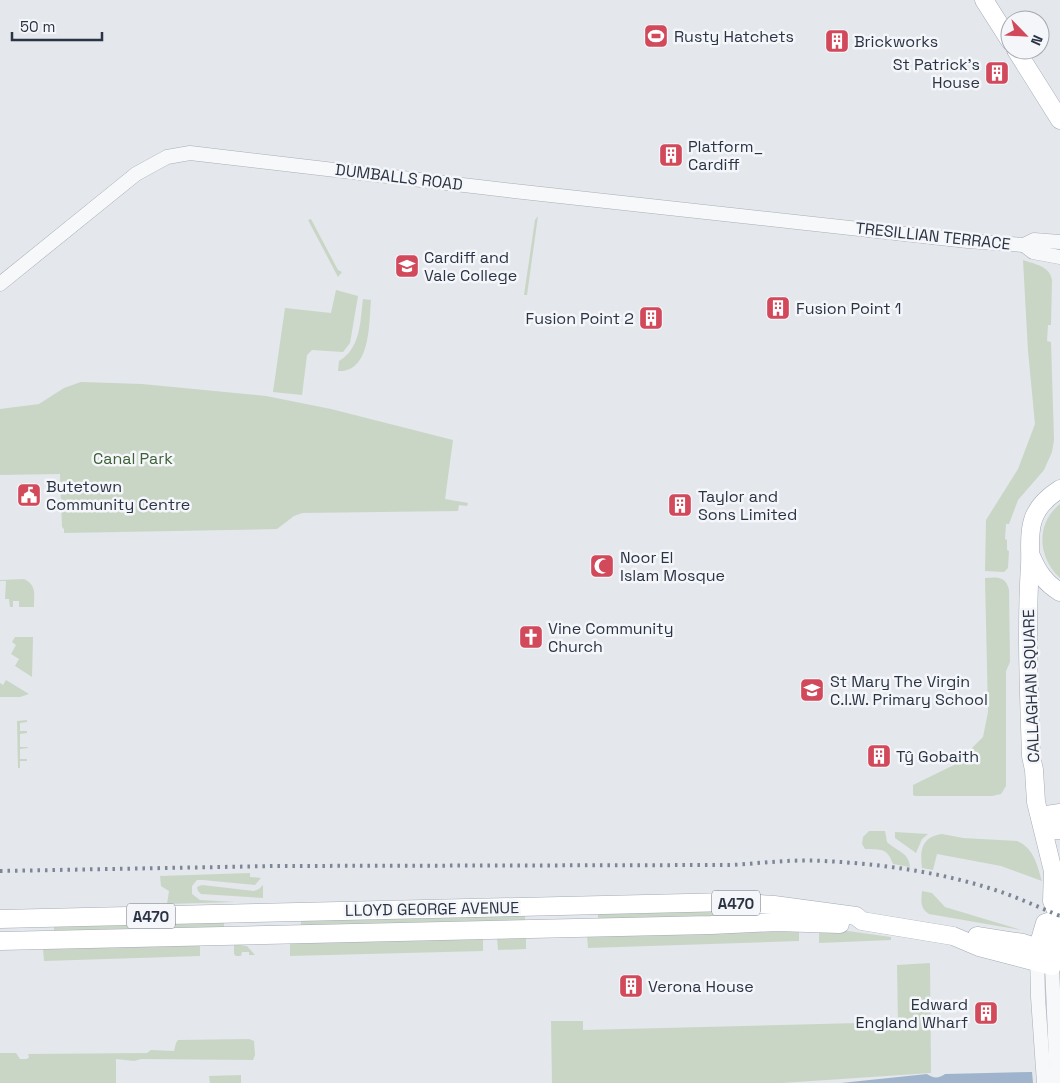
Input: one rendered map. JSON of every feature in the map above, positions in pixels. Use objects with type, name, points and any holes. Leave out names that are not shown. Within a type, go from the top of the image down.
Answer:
[{"type":"main road","points":[[984,0],[1000,25]]},
{"type":"main road","points":[[1022,60],[1060,120]]},
{"type":"main road","points":[[1044,501],[1060,477]]},
{"type":"main road","name":"CALLAGHAN SQUARE","points":[[1060,489],[1044,501],[1031,527],[1029,536],[1031,555],[1028,611],[1031,756],[1036,802],[1048,825],[1053,871],[1052,901],[1055,908],[1060,904]]},
{"type":"main road","name":"CALLAGHAN SQUARE","points":[[1031,555],[1038,573],[1051,587],[1060,592]]},
{"type":"main road","points":[[1048,825],[1060,813]]},
{"type":"main road","name":"LLOYD GEORGE AVENUE","points":[[0,919],[730,902],[774,905],[856,916],[862,921],[953,936],[979,947],[1045,957]]},
{"type":"main road","name":"LLOYD GEORGE AVENUE","points":[[0,941],[776,922],[854,925],[862,921]]},
{"type":"street","name":"DUMBALLS ROAD","points":[[0,284],[136,174],[167,157],[190,152],[514,191],[842,226]]},
{"type":"street","name":"TRESILLIAN TERRACE","points":[[842,226],[960,240],[1024,245],[1034,240],[1060,242]]},
{"type":"street","name":"TRESILLIAN TERRACE","points":[[1024,245],[1033,252],[1060,256]]},
{"type":"street","points":[[1045,957],[1050,1078]]},
{"type":"green space","points":[[538,216],[527,295],[524,295],[535,220]]},
{"type":"green space","points":[[311,219],[338,270],[342,272],[338,277],[308,220]]},
{"type":"green space","points":[[1023,260],[1045,269],[1051,275],[1052,280],[1051,325],[1048,325],[1047,341],[1051,342],[1054,440],[1052,452],[1044,470],[1018,500],[1009,524],[1006,524],[1005,539],[1007,540],[1007,550],[1009,551],[1008,568],[1004,572],[985,571],[986,520],[1018,469],[1035,424],[1028,351]]},
{"type":"green space","points":[[336,290],[358,296],[350,343],[343,352],[312,350],[307,355],[302,395],[273,392],[285,308],[331,313]]},
{"type":"green space","points":[[363,299],[371,300],[366,345],[357,364],[349,369],[338,371],[339,361],[352,349],[358,334]]},
{"type":"green space","name":"Canal Park","points":[[81,382],[142,384],[266,396],[331,409],[453,440],[445,499],[468,503],[467,506],[459,505],[458,511],[302,513],[294,516],[277,529],[64,533],[62,527],[60,474],[0,475],[0,409],[39,404],[64,388]]},
{"type":"green space","points":[[1060,504],[1060,578],[1047,561],[1042,541],[1046,521]]},
{"type":"green space","points":[[985,578],[1000,578],[1006,582],[1009,590],[1010,662],[1006,671],[1006,786],[1001,794],[992,796],[915,796],[913,795],[913,785],[956,764],[983,737],[988,712]]},
{"type":"green space","points":[[24,579],[33,587],[34,607],[19,607],[19,601],[13,601],[13,607],[10,607],[9,599],[5,599],[6,581],[0,580]]},
{"type":"green space","points":[[15,637],[33,637],[32,677],[15,666],[19,659],[11,654],[16,645],[12,642]]},
{"type":"green space","points":[[6,680],[29,694],[20,697],[0,697],[0,683],[3,685]]},
{"type":"green space","points":[[27,720],[27,722],[20,723],[20,731],[27,731],[27,733],[20,734],[20,747],[28,748],[20,749],[20,759],[27,759],[27,761],[20,761],[20,768],[18,768],[17,721]]},
{"type":"green space","points":[[869,831],[885,831],[887,842],[905,855],[910,867],[893,864],[883,850],[865,849],[862,844],[863,837]]},
{"type":"green space","points":[[895,832],[928,834],[922,839],[916,853],[895,838]]},
{"type":"green space","points":[[942,834],[963,838],[1017,841],[1023,844],[1031,853],[1042,881],[1001,866],[937,854],[933,870],[922,868],[921,856],[923,846],[930,838]]},
{"type":"green space","points":[[250,873],[250,877],[261,878],[255,885],[197,880],[192,886],[192,894],[200,900],[235,902],[167,904],[169,891],[161,886],[160,876]]},
{"type":"green space","points":[[202,885],[254,891],[263,885],[263,898],[201,894],[197,887]]},
{"type":"green space","points":[[922,891],[932,893],[945,907],[1021,930],[929,914],[926,912],[921,901]]},
{"type":"green space","points":[[720,910],[720,917],[598,920],[598,913]]},
{"type":"green space","points":[[525,915],[525,922],[301,927],[301,919]]},
{"type":"green space","points":[[224,921],[224,928],[54,933],[54,926]]},
{"type":"green space","points":[[799,927],[799,941],[588,948],[587,935]]},
{"type":"green space","points":[[819,927],[891,937],[891,940],[819,943]]},
{"type":"green space","points":[[497,937],[526,937],[526,949],[498,950]]},
{"type":"green space","points":[[483,938],[483,951],[290,956],[290,942]]},
{"type":"green space","points":[[200,944],[200,956],[44,961],[43,948]]},
{"type":"green space","points":[[234,944],[247,946],[255,955],[249,955],[249,952],[242,952],[241,956],[236,956],[234,954]]},
{"type":"green space","points":[[930,963],[931,1073],[782,1083],[552,1083],[551,1021],[583,1021],[583,1030],[898,1022],[897,965]]},
{"type":"green space","points":[[249,1039],[254,1041],[255,1055],[253,1060],[141,1059],[134,1061],[116,1059],[116,1083],[0,1083],[0,1053],[16,1053],[20,1059],[27,1059],[29,1057],[28,1054],[147,1053],[151,1050],[174,1051],[178,1040]]},
{"type":"green space","points":[[241,1075],[241,1083],[210,1083],[209,1076]]},
{"type":"water","points":[[1032,1072],[1033,1083],[841,1083],[927,1074],[936,1077],[945,1074]]},
{"type":"railway","points":[[0,871],[275,866],[732,865],[789,861],[824,861],[892,867],[960,880],[1004,893],[1060,916]]},
{"type":"place","name":"Rusty Hatchets","points":[[656,36]]},
{"type":"place","name":"Brickworks","points":[[837,41]]},
{"type":"place","name":"St Patrick's House","points":[[997,73]]},
{"type":"place","name":"Platform_ Cardiff","points":[[671,155]]},
{"type":"place","name":"Cardiff and Vale College","points":[[407,266]]},
{"type":"place","name":"Fusion Point 1","points":[[778,308]]},
{"type":"place","name":"Fusion Point 2","points":[[651,318]]},
{"type":"place","name":"Butetown Community Centre","points":[[29,495]]},
{"type":"place","name":"Taylor and Sons Limited","points":[[680,505]]},
{"type":"place","name":"Noor El Islam Mosque","points":[[602,566]]},
{"type":"place","name":"Vine Community Church","points":[[531,637]]},
{"type":"place","name":"St Mary The Virgin C.I.W. Primary School","points":[[812,690]]},
{"type":"place","name":"Tŷ Gobaith","points":[[879,756]]},
{"type":"place","name":"Verona House","points":[[631,986]]},
{"type":"place","name":"Edward England Wharf","points":[[986,1013]]}]
